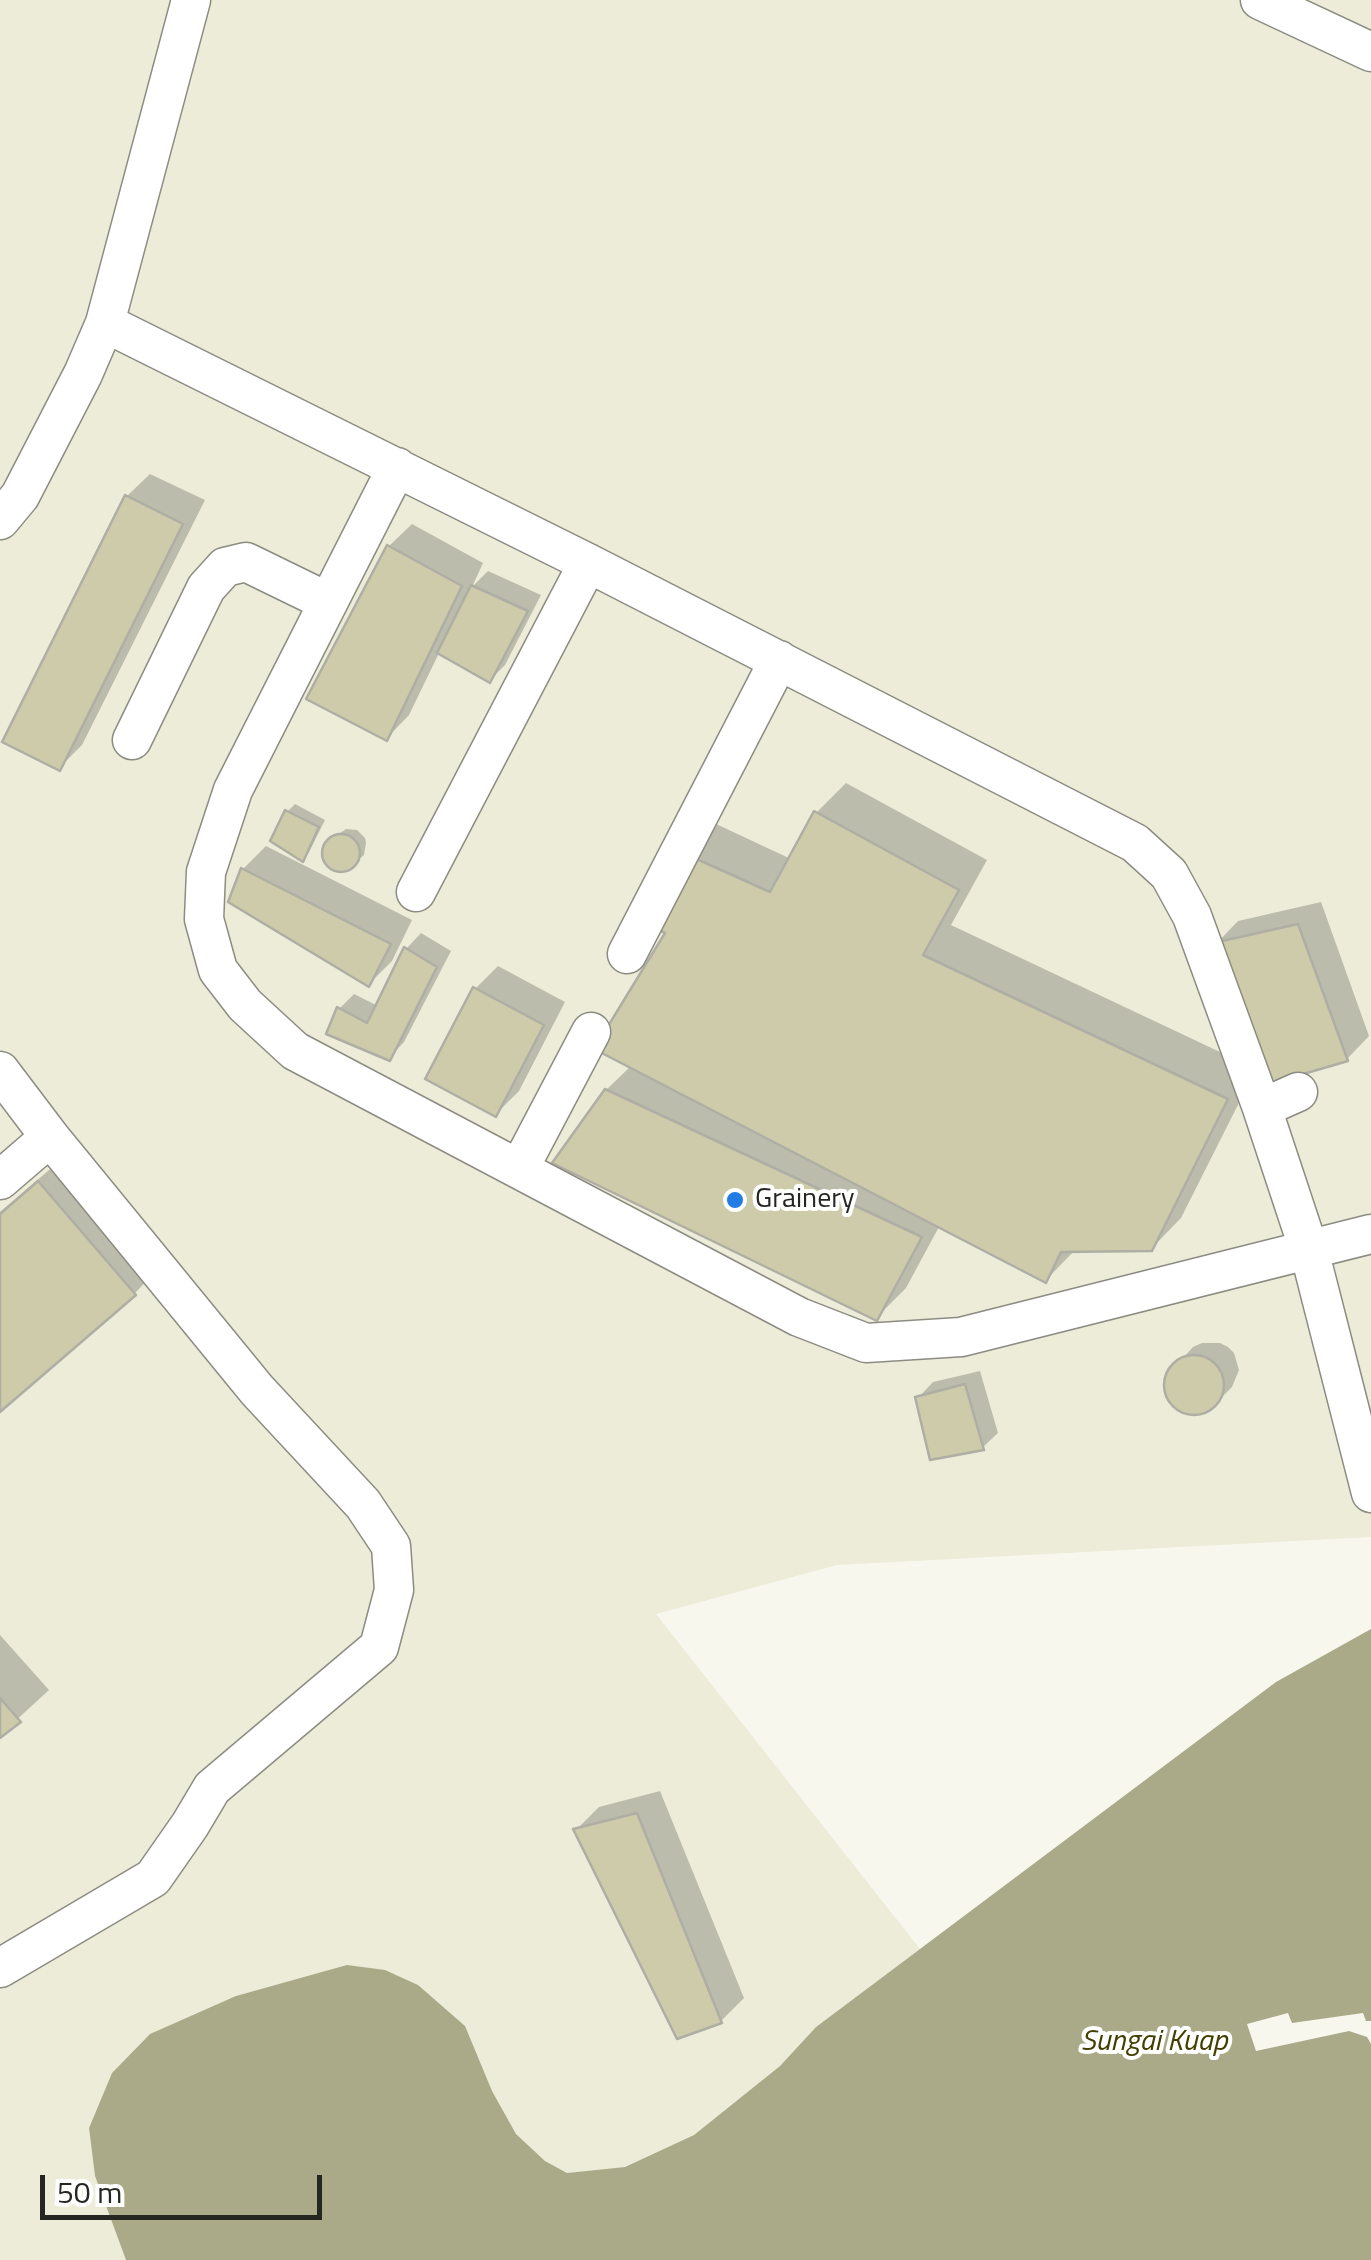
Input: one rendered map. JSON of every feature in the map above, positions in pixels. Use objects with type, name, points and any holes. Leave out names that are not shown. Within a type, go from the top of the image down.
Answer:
[{"type":"street","points":[[0,520],[20,496],[84,374],[105,324],[191,0]]},
{"type":"street","points":[[1260,0],[1371,52]]},
{"type":"street","points":[[105,324],[588,563],[1136,843],[1169,874],[1192,916],[1262,1108],[1309,1250],[1371,1493]]},
{"type":"street","points":[[397,467],[233,790],[206,872],[204,919],[218,970],[245,1006],[294,1051],[799,1316],[866,1343],[961,1337],[1371,1234]]},
{"type":"street","points":[[132,740],[206,588],[225,567],[246,562],[328,602]]},
{"type":"street","points":[[416,892],[588,563]]},
{"type":"street","points":[[627,954],[779,660]]},
{"type":"street","points":[[519,1169],[591,1032]]},
{"type":"street","points":[[0,1071],[257,1390],[363,1504],[390,1546],[394,1590],[378,1647],[212,1788],[152,1878],[0,1968]]},
{"type":"street","points":[[1262,1108],[1298,1092]]},
{"type":"street","points":[[0,1180],[50,1136]]},
{"type":"shaded area","points":[[0,0],[1371,0],[1371,1537],[837,1565],[656,1614],[920,1949],[816,2027],[780,2066],[694,2135],[625,2167],[567,2173],[545,2161],[516,2134],[492,2091],[150,2034],[112,2073],[89,2128],[95,2176],[126,2260],[0,2260]]},
{"type":"water","name":"Sungai Kuap","points":[[1371,1629],[1371,2260],[126,2260],[95,2176],[89,2128],[112,2073],[150,2034],[236,1996],[347,1965],[385,1970],[418,1985],[465,2026],[492,2091],[516,2134],[545,2161],[567,2173],[625,2167],[694,2135],[780,2066],[816,2027],[1276,1682]]},
{"type":"pier","points":[[1288,2013],[1292,2023],[1363,2013],[1366,2021],[1371,2021],[1371,2044],[1367,2037],[1349,2031],[1256,2051],[1247,2024]]},
{"type":"building","points":[[125,495],[183,524],[60,771],[2,742]]},
{"type":"building","points":[[387,545],[462,586],[387,741],[306,699]]},
{"type":"building","points":[[471,585],[528,611],[490,683],[437,653]]},
{"type":"building","points":[[285,810],[319,827],[303,862],[270,841]]},
{"type":"building","points":[[814,811],[959,890],[923,955],[1228,1099],[1152,1251],[1061,1252],[1046,1283],[594,1049],[665,933],[646,924],[681,852],[770,892]]},
{"type":"building","points":[[341,834],[355,839],[360,853],[355,867],[341,872],[327,867],[322,853],[327,839]]},
{"type":"building","points":[[241,868],[391,944],[369,987],[228,902]]},
{"type":"building","points":[[1298,924],[1348,1061],[1269,1084],[1213,943]]},
{"type":"building","points":[[404,947],[437,967],[390,1061],[326,1034],[337,1007],[367,1023]]},
{"type":"building","points":[[473,987],[544,1025],[496,1117],[425,1079]]},
{"type":"building","name":"Grainery","points":[[605,1089],[922,1237],[877,1321],[552,1163]]},
{"type":"building","points":[[38,1181],[136,1295],[0,1412],[0,1214]]},
{"type":"building","points":[[1194,1355],[1215,1364],[1224,1385],[1215,1406],[1194,1415],[1173,1406],[1164,1385],[1173,1364]]},
{"type":"building","points":[[965,1384],[984,1450],[930,1460],[915,1397]]},
{"type":"building","points":[[0,1698],[21,1722],[0,1738]]},
{"type":"building","points":[[637,1813],[722,2023],[677,2039],[573,1829]]},
{"type":"place","name":"Grainery","points":[[735,1200]]}]
